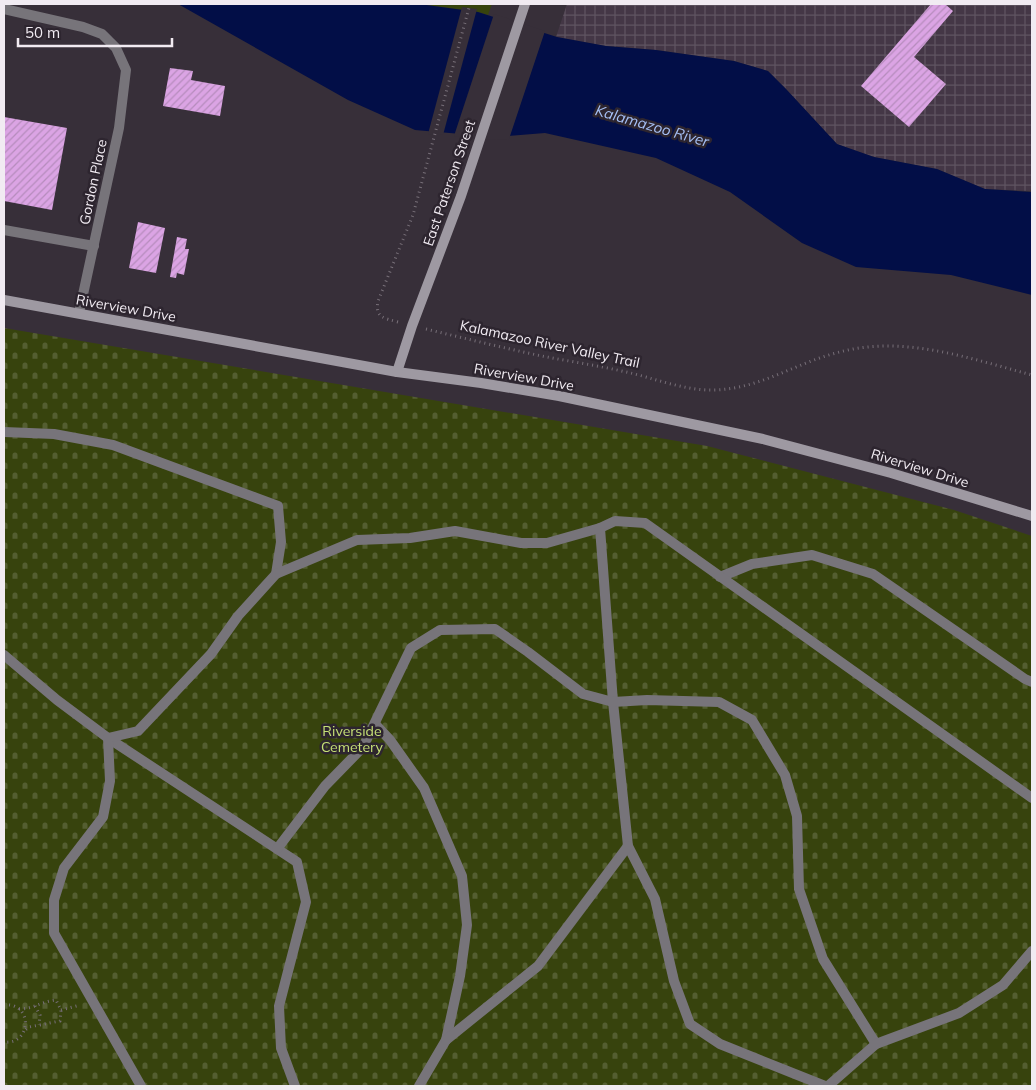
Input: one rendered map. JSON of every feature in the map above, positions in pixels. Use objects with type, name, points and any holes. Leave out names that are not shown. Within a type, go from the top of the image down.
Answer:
[{"type":"street","name":"East Paterson Street","points":[[397,372],[412,326],[461,196],[525,4]]},
{"type":"street","name":"Gordon Place","points":[[4,9],[83,27],[102,34],[116,48],[126,70],[119,128],[79,313]]},
{"type":"street","points":[[4,230],[94,246]]},
{"type":"street","name":"Riverview Drive","points":[[4,300],[397,372],[559,396],[763,438],[891,472],[1032,516]]},
{"type":"street","points":[[4,432],[54,434],[114,445],[278,506],[282,542],[276,574]]},
{"type":"street","points":[[108,738],[138,732],[211,654],[238,616],[276,574],[357,540],[410,538],[455,531],[521,543],[548,543],[600,528],[615,521],[645,523],[1032,798]]},
{"type":"street","points":[[600,528],[613,702],[628,846],[655,899],[674,981],[690,1024],[720,1044],[826,1086],[876,1044],[959,1014],[1003,985],[1032,951]]},
{"type":"street","points":[[720,577],[752,564],[812,555],[873,574],[1032,682]]},
{"type":"street","points":[[277,849],[325,786],[363,747],[411,648],[440,630],[495,629],[583,694],[613,702],[647,700],[719,702],[752,720],[788,783],[797,816],[799,889],[823,959],[876,1044]]},
{"type":"street","points":[[4,655],[57,700],[108,738],[297,862],[306,902],[279,1006],[281,1048],[296,1086]]},
{"type":"street","points":[[374,724],[390,740],[424,788],[462,876],[467,925],[460,976],[446,1040],[419,1086]]},
{"type":"street","points":[[108,738],[110,780],[103,817],[64,868],[54,900],[54,933],[141,1086]]},
{"type":"street","points":[[446,1040],[538,966],[628,846]]},
{"type":"path","name":"Kalamazoo River Valley Trail","points":[[470,4],[412,215],[381,290],[377,308],[378,314],[382,318],[536,355],[624,371],[685,387],[711,390],[743,387],[767,380],[837,352],[880,346],[905,346],[928,349],[1032,375]]},
{"type":"path","points":[[4,1005],[20,1009],[56,1000],[61,1010],[60,1021],[29,1027],[14,1041],[4,1042]]},
{"type":"path","points":[[35,1006],[40,1015],[40,1025]]},
{"type":"path","points":[[61,1010],[77,1006]]},
{"type":"path","points":[[20,1009],[25,1020],[24,1032]]},
{"type":"shaded area","points":[[567,4],[1032,4],[1032,187],[1030,191],[985,189],[937,169],[874,157],[837,144],[768,71],[734,61],[656,50],[606,46],[556,37]]},
{"type":"green space","points":[[419,4],[492,4],[488,15]]},
{"type":"green space","name":"Riverside Cemetery","points":[[4,328],[707,446],[954,510],[1032,536],[1032,1086],[4,1086]]},
{"type":"water","name":"Kalamazoo River","points":[[178,4],[419,4],[478,12],[557,37],[606,46],[656,50],[734,61],[768,71],[837,144],[874,157],[937,169],[985,189],[1032,192],[1032,295],[951,275],[856,267],[802,243],[730,192],[656,158],[545,133],[496,137],[415,130],[348,100]]},
{"type":"pier","points":[[462,7],[477,9],[443,135],[428,134]]},
{"type":"pier","points":[[494,14],[545,31],[509,139],[495,140],[454,136]]},
{"type":"building","points":[[931,4],[945,4],[953,11],[914,57],[946,84],[909,127],[861,86]]},
{"type":"building","points":[[170,68],[193,71],[191,80],[225,86],[220,116],[163,106]]},
{"type":"building","points":[[4,117],[67,128],[52,210],[4,201]]},
{"type":"building","points":[[138,222],[165,228],[156,273],[129,268]]},
{"type":"building","points":[[177,237],[187,239],[185,249],[189,249],[184,275],[177,273],[176,278],[170,277]]}]
